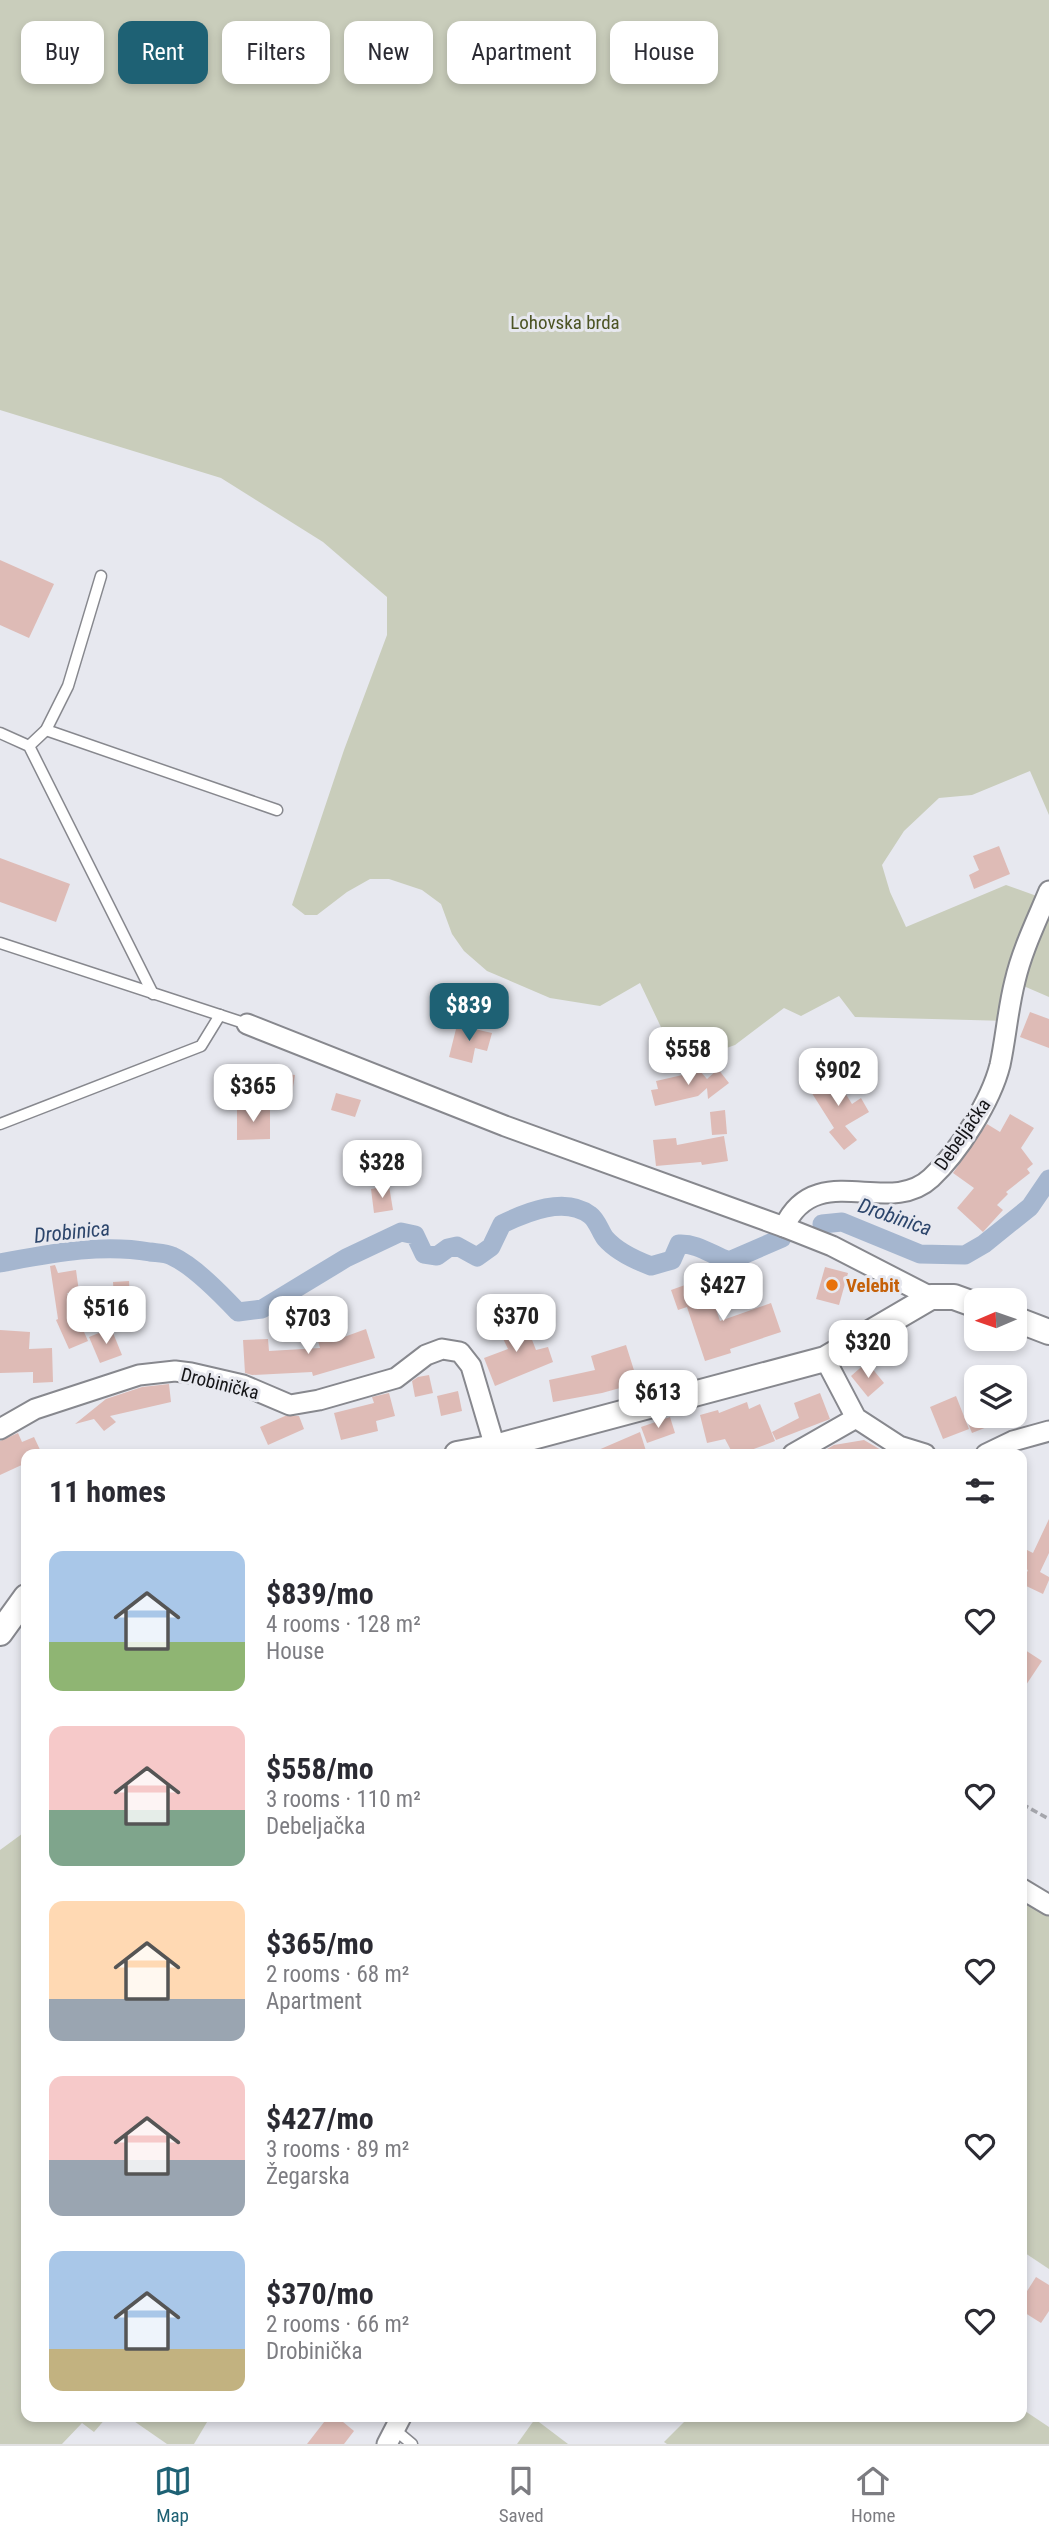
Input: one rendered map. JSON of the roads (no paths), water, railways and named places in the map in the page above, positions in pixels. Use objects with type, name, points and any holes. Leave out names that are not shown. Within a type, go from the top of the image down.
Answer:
[{"type":"street","name":"Debeljačka","points":[[784,1227],[792,1211],[806,1199],[818,1194],[851,1191],[906,1192],[932,1178],[981,1111],[993,1088],[1009,1021],[1014,982],[1049,891]]},
{"type":"street","points":[[247,1024],[505,1126],[832,1246],[931,1297],[954,1297],[964,1301]]},
{"type":"street","points":[[484,1449],[825,1359],[931,1297]]},
{"type":"street","points":[[1027,1324],[1049,1332]]},
{"type":"street","name":"Drobinička","points":[[0,1429],[35,1409],[159,1371],[191,1373],[243,1385],[290,1405],[319,1400],[396,1378],[426,1355],[442,1349],[460,1352],[471,1366],[495,1447]]},
{"type":"street","points":[[825,1359],[856,1418],[899,1446],[909,1449]]},
{"type":"street","points":[[802,1449],[856,1418]]},
{"type":"street","points":[[996,1449],[1013,1441],[1049,1431]]},
{"type":"street","points":[[0,1633],[21,1604]]},
{"type":"street","points":[[1027,1892],[1049,1905]]},
{"type":"lane","points":[[30,746],[46,730],[68,686],[100,576]]},
{"type":"lane","points":[[46,730],[277,810]]},
{"type":"lane","points":[[0,733],[30,746],[153,993]]},
{"type":"lane","points":[[0,943],[247,1024]]},
{"type":"lane","points":[[0,1124],[201,1046],[220,1015]]},
{"type":"lane","points":[[394,2430],[411,2444]]},
{"type":"waterway","name":"Drobinica","points":[[822,1224],[842,1222],[920,1254],[965,1255],[984,1244],[1030,1207],[1049,1179]]},
{"type":"waterway","name":"Drobinica","points":[[0,1263],[93,1249],[164,1254],[172,1256],[198,1273],[238,1312],[262,1309],[346,1258],[401,1232],[415,1235],[424,1254],[437,1256],[448,1248],[457,1246],[477,1257],[491,1247],[502,1224],[523,1215],[558,1206],[580,1209],[592,1217],[605,1238],[615,1247],[651,1266],[672,1260],[679,1244],[698,1247],[729,1261],[782,1238]]},
{"type":"place","name":"Velebit","points":[[832,1285]]},
{"type":"park label","name":"Lohovska brda","points":[[565,322]]}]
